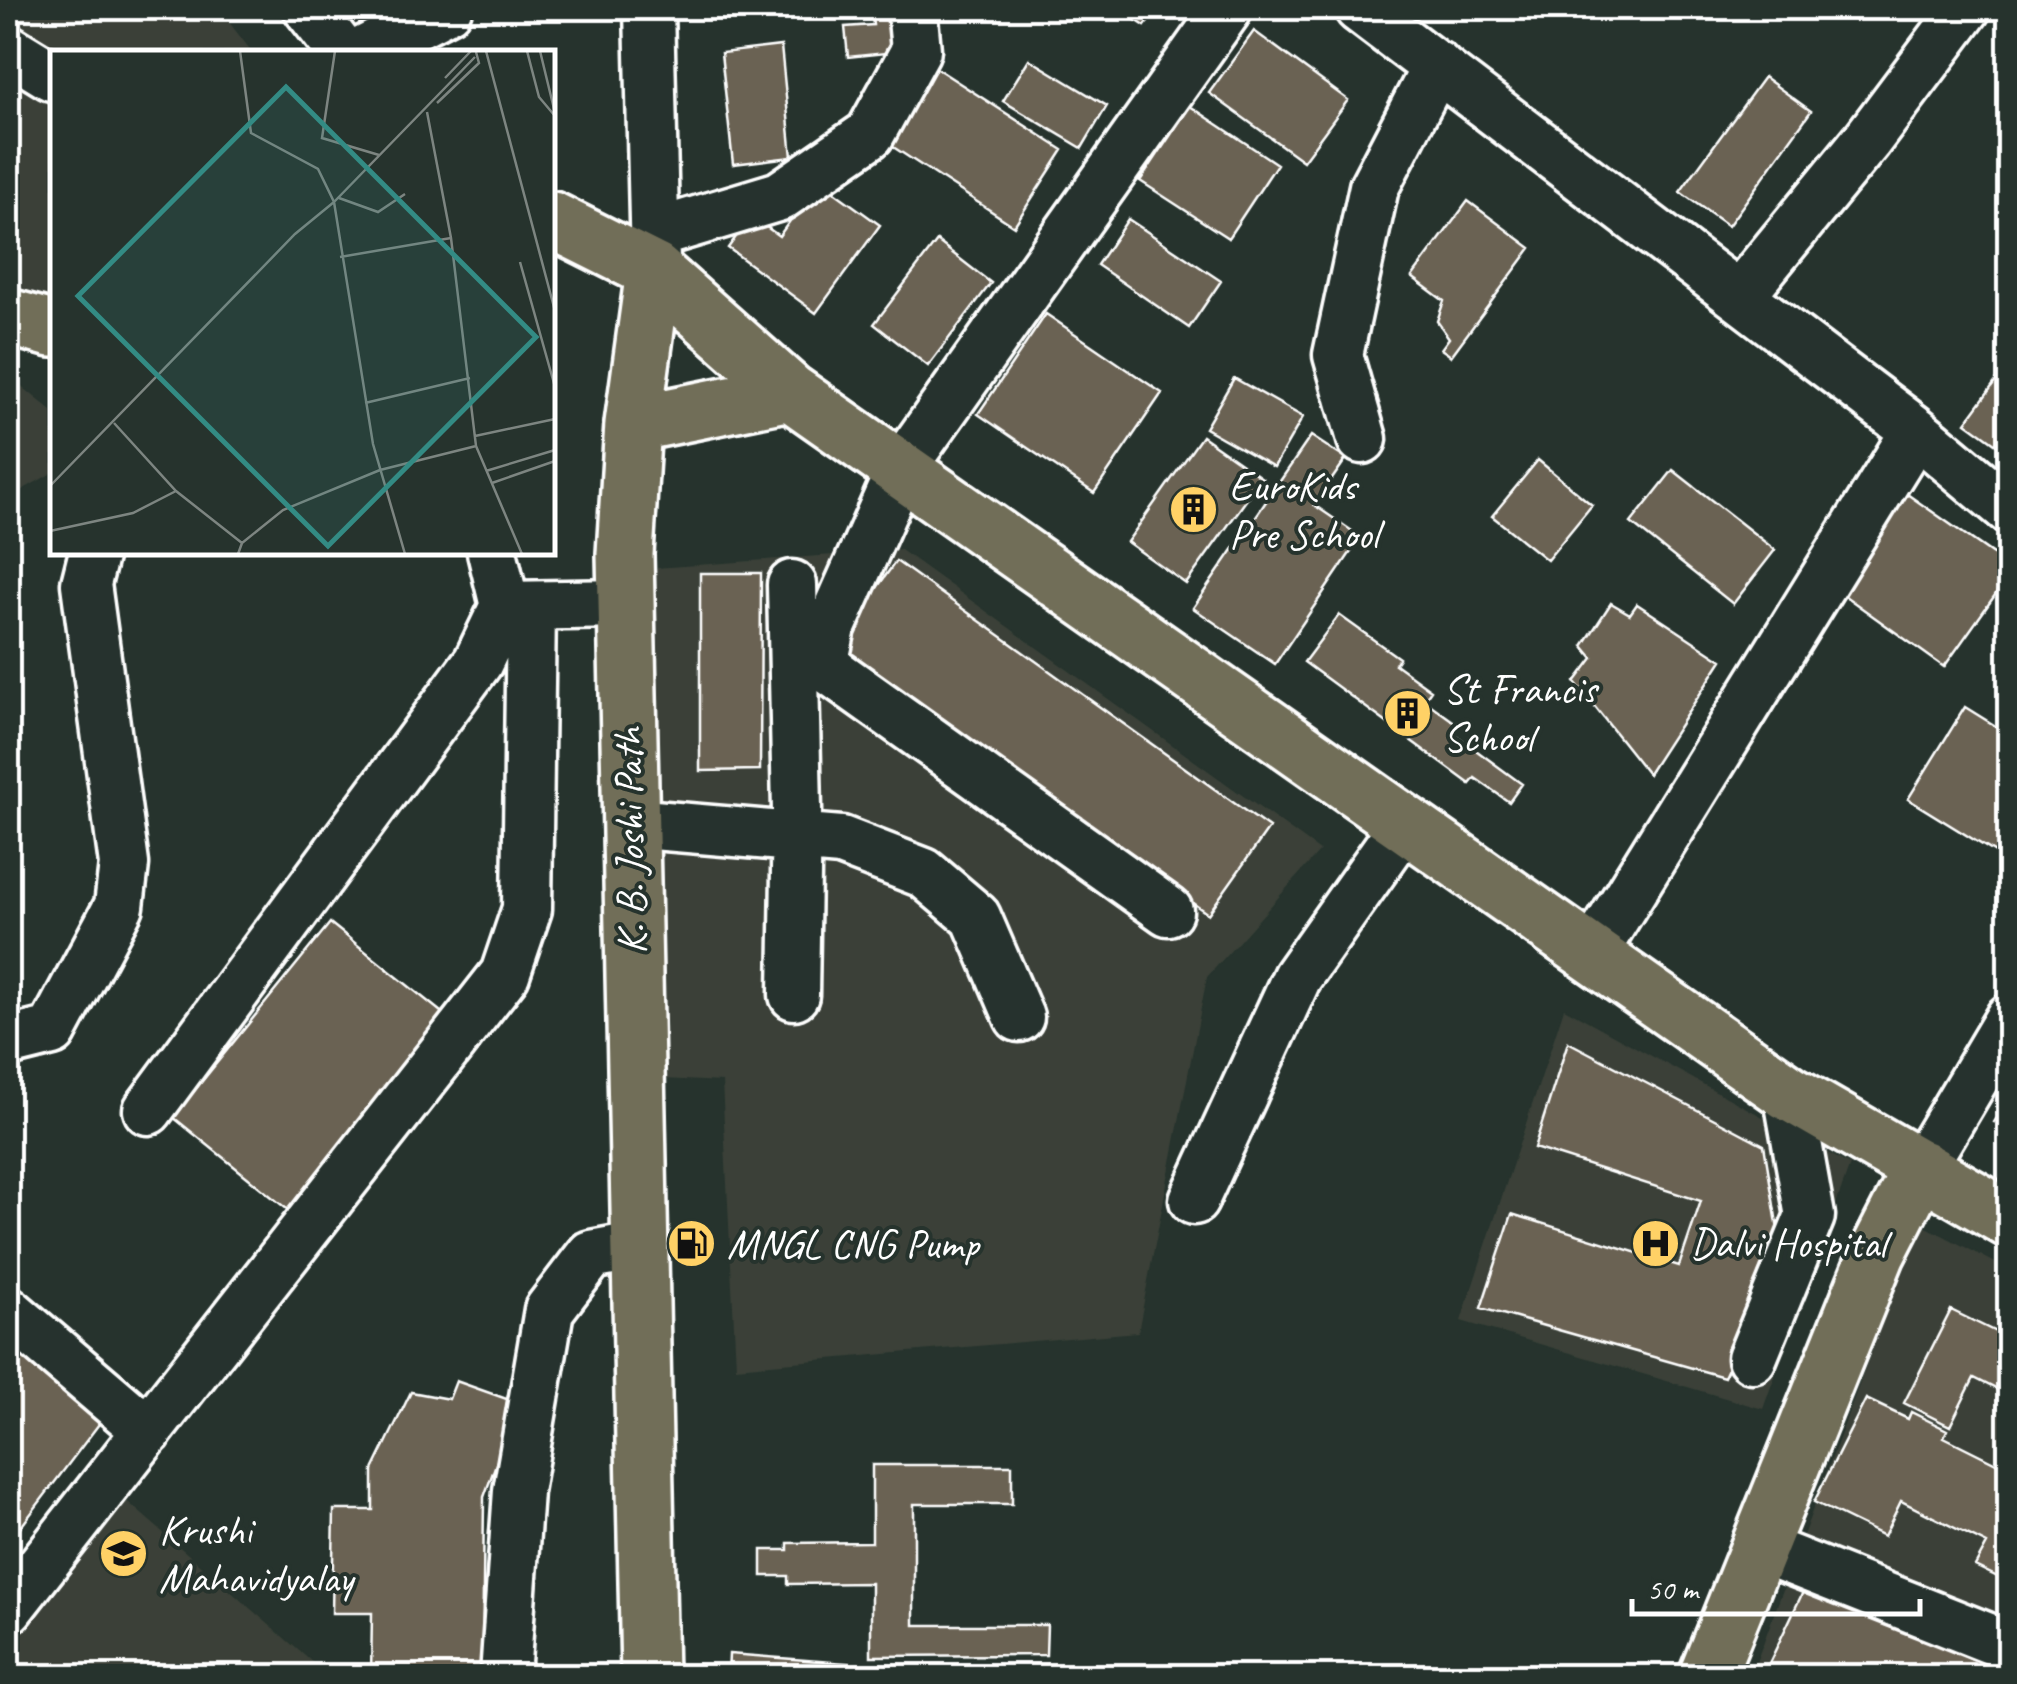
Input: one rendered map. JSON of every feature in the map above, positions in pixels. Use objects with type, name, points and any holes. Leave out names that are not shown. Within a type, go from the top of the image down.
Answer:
[{"type":"main road","points":[[555,221],[655,252],[790,392],[1788,1092],[2010,1220]]},
{"type":"main road","name":"K. B. Joshi Path","points":[[649,1676],[626,604],[633,424],[655,252]]},
{"type":"main road","points":[[8,317],[50,328]]},
{"type":"main road","points":[[633,424],[790,392]]},
{"type":"main road","points":[[1707,1676],[1877,1254],[1921,1168]]},
{"type":"street","points":[[308,8],[340,50]]},
{"type":"street","points":[[366,50],[447,8]]},
{"type":"street","name":"K. B. Joshi Path","points":[[649,8],[655,252]]},
{"type":"street","points":[[655,252],[780,196],[870,134],[916,50],[912,8]]},
{"type":"street","points":[[1168,911],[823,665],[831,627],[902,467],[1228,8]]},
{"type":"street","points":[[1359,8],[1916,431],[2010,510]]},
{"type":"street","points":[[1739,296],[1867,140],[1966,8]]},
{"type":"street","points":[[8,49],[50,75]]},
{"type":"street","points":[[1362,440],[1338,355],[1374,186],[1437,66]]},
{"type":"street","points":[[1591,956],[1916,431]]},
{"type":"street","points":[[8,1609],[505,974],[527,908],[518,606],[493,555]]},
{"type":"street","points":[[13,1047],[52,1031],[119,906],[124,864],[86,584],[88,556]]},
{"type":"street","points":[[792,584],[794,995]]},
{"type":"street","points":[[518,606],[626,604]]},
{"type":"street","points":[[148,1110],[518,606]]},
{"type":"street","points":[[630,823],[840,840],[924,872],[976,917],[1019,1018]]},
{"type":"street","points":[[1194,1200],[1298,977],[1405,824]]},
{"type":"street","points":[[1921,1168],[2010,1018]]},
{"type":"street","points":[[1752,1358],[1810,1216],[1788,1092]]},
{"type":"street","points":[[505,1676],[518,1491],[549,1310],[592,1255],[639,1246]]},
{"type":"street","points":[[8,1311],[148,1431]]},
{"type":"street","points":[[1758,1547],[2006,1645]]},
{"type":"shaded area","points":[[8,8],[218,8],[250,50],[50,50],[50,304],[8,291]]},
{"type":"shaded area","points":[[8,375],[50,409],[50,474],[8,498]]},
{"type":"shaded area","points":[[901,550],[1320,851],[1207,977],[1138,1332],[736,1367],[722,1082],[663,1079],[642,569]]},
{"type":"shaded area","name":"Dalvi Hospital","points":[[1564,1008],[1850,1165],[1763,1409],[1461,1321]]},
{"type":"shaded area","points":[[1919,1223],[2009,1270],[2009,1676],[1751,1676]]},
{"type":"shaded area","name":"Krushi Mahavidyalay","points":[[113,1489],[328,1676],[8,1676],[8,1619]]},
{"type":"building","points":[[352,8],[395,8],[397,10],[368,31]]},
{"type":"building","points":[[723,8],[855,8],[724,21]]},
{"type":"building","points":[[862,8],[892,8],[896,52],[848,57],[845,27],[873,25],[872,16],[863,17]]},
{"type":"building","points":[[1117,8],[1158,8],[1145,26]]},
{"type":"building","points":[[1254,31],[1348,100],[1303,161],[1209,93]]},
{"type":"building","points":[[781,46],[792,157],[733,164],[721,53]]},
{"type":"building","points":[[1029,59],[1107,106],[1082,148],[1003,101]]},
{"type":"building","points":[[936,68],[1063,150],[1014,226],[887,143]]},
{"type":"building","points":[[1764,77],[1811,111],[1728,226],[1680,192]]},
{"type":"building","points":[[1190,106],[1277,164],[1228,238],[1140,181]]},
{"type":"building","points":[[819,181],[880,225],[816,313],[728,248],[751,216],[779,236]]},
{"type":"building","points":[[1468,201],[1531,248],[1451,356],[1441,349],[1449,338],[1437,321],[1444,301],[1412,277]]},
{"type":"building","points":[[1128,219],[1221,281],[1189,328],[1097,265]]},
{"type":"building","points":[[937,241],[991,283],[928,366],[874,324]]},
{"type":"building","points":[[1046,314],[1162,393],[1094,493],[978,414]]},
{"type":"building","points":[[2010,362],[2010,454],[1966,422]]},
{"type":"building","points":[[1234,378],[1303,417],[1274,467],[1205,428]]},
{"type":"building","name":"EuroKids Pre School","points":[[1202,436],[1262,478],[1186,584],[1127,542]]},
{"type":"building","points":[[1311,436],[1346,459],[1314,505],[1361,537],[1275,664],[1193,608]]},
{"type":"building","points":[[1538,460],[1592,505],[1547,560],[1492,516]]},
{"type":"building","points":[[1673,470],[1775,550],[1733,604],[1631,523]]},
{"type":"building","points":[[1907,494],[2010,566],[2010,574],[1944,667],[1838,591]]},
{"type":"building","points":[[896,561],[1269,828],[1208,914],[835,647]]},
{"type":"building","points":[[700,573],[761,573],[760,770],[700,771]]},
{"type":"building","points":[[1611,603],[1630,614],[1637,604],[1722,660],[1648,774],[1575,682],[1593,658],[1583,646]]},
{"type":"building","name":"St Francis School","points":[[1339,615],[1399,658],[1395,664],[1431,690],[1424,700],[1460,726],[1454,734],[1522,784],[1509,802],[1475,778],[1470,784],[1304,662]]},
{"type":"building","points":[[1965,707],[2010,735],[2010,862],[1908,799]]},
{"type":"building","points":[[330,923],[456,1024],[298,1218],[173,1117]]},
{"type":"building","points":[[1568,1042],[1764,1145],[1782,1254],[1724,1377],[1481,1308],[1512,1214],[1679,1266],[1701,1201],[1534,1148]]},
{"type":"building","points":[[1951,1310],[2010,1339],[2010,1396],[1974,1378],[1950,1426],[1904,1403]]},
{"type":"building","points":[[8,1344],[102,1420],[20,1528],[8,1518]]},
{"type":"building","points":[[456,1381],[518,1403],[484,1497],[482,1676],[371,1676],[372,1613],[332,1613],[334,1510],[373,1510],[373,1470],[411,1392],[449,1399]]},
{"type":"building","points":[[1866,1399],[1908,1419],[1911,1412],[1947,1430],[1944,1437],[2010,1470],[2010,1488],[2003,1501],[2010,1505],[2010,1583],[1975,1566],[1987,1544],[1901,1501],[1884,1536],[1814,1502]]},
{"type":"building","points":[[872,1465],[1012,1465],[1012,1504],[914,1504],[914,1625],[1047,1625],[1046,1655],[871,1656],[871,1583],[788,1584],[788,1576],[762,1576],[762,1550],[788,1550],[788,1543],[872,1542]]},
{"type":"building","points":[[1812,1573],[1881,1617],[1994,1670],[1991,1676],[1763,1676]]},
{"type":"building","points":[[729,1654],[883,1666],[883,1676],[728,1676]]},
{"type":"place","name":"EuroKids Pre School","points":[[1194,510]]},
{"type":"place","name":"St Francis School","points":[[1408,713]]},
{"type":"place","name":"Dalvi Hospital","points":[[1655,1243]]},
{"type":"place","name":"MNGL CNG Pump","points":[[692,1244]]},
{"type":"place","name":"Krushi Mahavidyalay","points":[[124,1554]]}]
